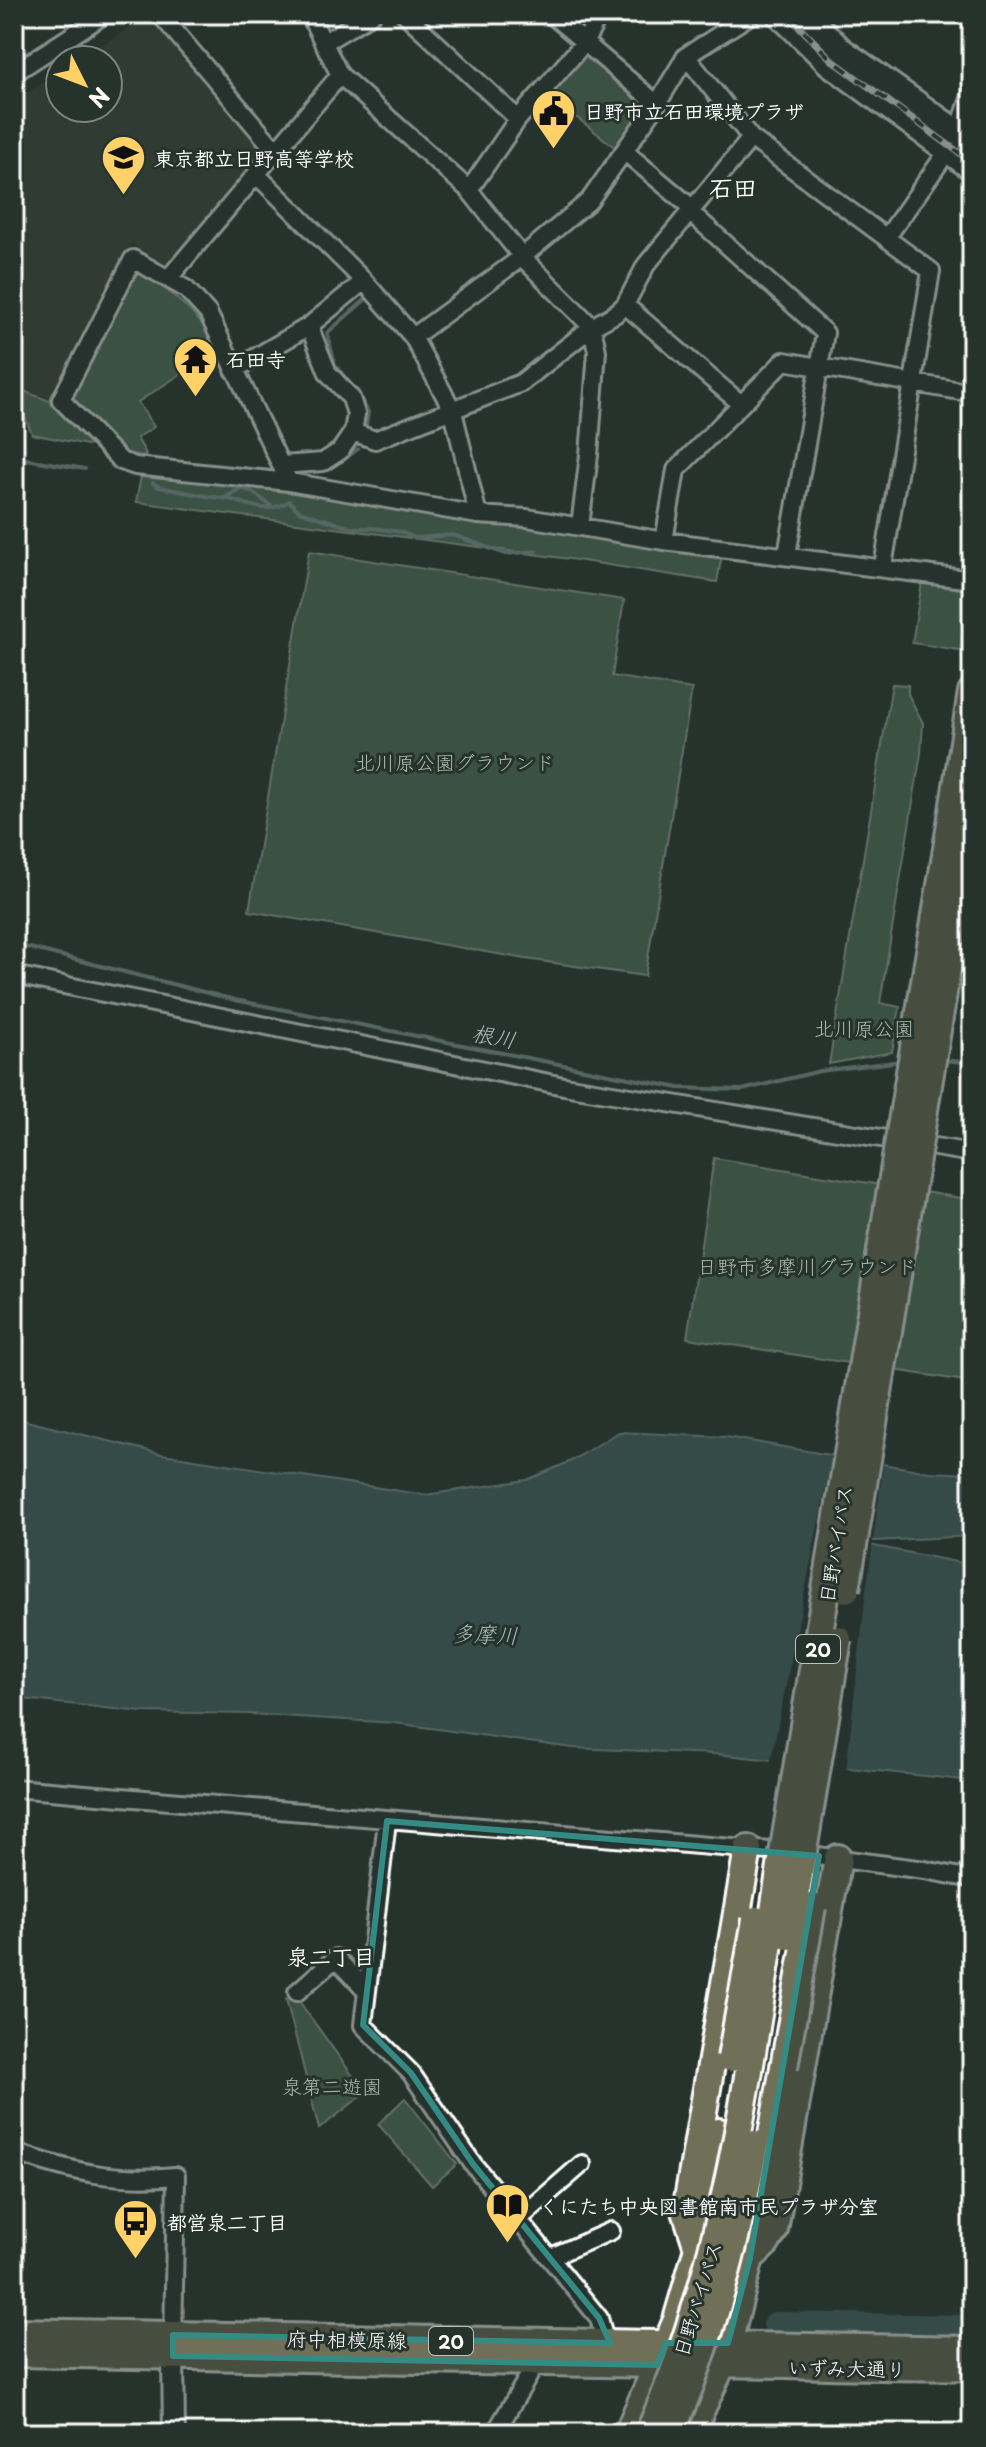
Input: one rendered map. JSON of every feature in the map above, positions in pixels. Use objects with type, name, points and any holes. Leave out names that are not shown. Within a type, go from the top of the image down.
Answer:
[{"type":"highway","name":"日野バイパス","points":[[670,2433],[707,2339],[746,2192],[833,1613],[879,1257],[956,857],[972,692]]},
{"type":"highway","name":"日野バイパス","points":[[956,857],[972,815]]},
{"type":"highway","name":"日野バイパス","points":[[649,2433],[673,2378],[694,2317],[725,2203],[752,2060],[785,1841],[833,1613]]},
{"type":"highway","points":[[628,2433],[677,2320],[698,2248],[773,1824],[790,1745],[833,1613]]},
{"type":"highway","points":[[690,2433],[726,2353],[750,2258],[811,1914],[833,1749],[833,1613]]},
{"type":"highway","points":[[698,2248],[686,2211],[748,1849]]},
{"type":"highway","points":[[750,2258],[774,2230],[838,1858]]},
{"type":"main road","points":[[778,14],[829,64],[959,143]]},
{"type":"main road","points":[[806,14],[841,49],[959,143],[972,169]]},
{"type":"main road","name":"府中相模原線","points":[[14,2331],[173,2346],[537,2362],[726,2353]]},
{"type":"main road","name":"府中相模原線","points":[[14,2354],[173,2346],[606,2343],[662,2354]]},
{"type":"main road","name":"いずみ大通り","points":[[726,2353],[972,2349]]},
{"type":"main road","name":"いずみ大通り","points":[[726,2353],[778,2367],[972,2367]]},
{"type":"street","points":[[14,73],[105,14]]},
{"type":"street","points":[[160,14],[276,151]]},
{"type":"street","points":[[309,14],[340,75],[469,190],[522,257],[592,327],[597,351],[580,526]]},
{"type":"street","points":[[323,43],[372,14]]},
{"type":"street","points":[[405,14],[518,119]]},
{"type":"street","points":[[551,14],[657,104]]},
{"type":"street","points":[[469,190],[518,119],[584,43],[600,14]]},
{"type":"street","points":[[413,337],[522,257],[589,201],[657,104],[686,56],[752,14]]},
{"type":"street","points":[[965,14],[972,21]]},
{"type":"street","points":[[686,56],[751,138],[931,271],[883,567]]},
{"type":"street","points":[[168,279],[340,75]]},
{"type":"street","points":[[887,237],[959,143],[972,93]]},
{"type":"street","points":[[353,432],[375,440],[521,383],[625,305],[646,265],[751,138]]},
{"type":"street","points":[[624,151],[825,333],[787,555]]},
{"type":"street","points":[[256,174],[364,281],[413,337],[453,411],[478,515]]},
{"type":"street","points":[[289,482],[208,313],[186,289],[133,259],[61,400],[121,461],[135,466],[289,482],[478,515],[527,518],[664,541],[972,580]]},
{"type":"street","points":[[234,370],[309,326],[364,281]]},
{"type":"street","points":[[625,305],[741,404]]},
{"type":"street","points":[[282,465],[323,462],[340,451],[353,432],[356,414],[351,398],[328,373],[309,326]]},
{"type":"street","points":[[664,541],[676,470],[784,361],[972,393]]},
{"type":"street","points":[[14,975],[564,1086],[972,1153]]},
{"type":"street","points":[[14,1788],[748,1849],[838,1858],[972,1879]]},
{"type":"street","points":[[387,1821],[363,2025],[411,2073],[473,2164],[599,2318],[606,2343]]},
{"type":"street","points":[[297,1992],[336,1958],[366,1990]]},
{"type":"street","points":[[14,2152],[43,2163],[107,2178],[176,2176],[174,2433]]},
{"type":"street","points":[[518,2220],[582,2164]]},
{"type":"street","points":[[551,2257],[611,2231]]},
{"type":"street","points":[[495,2433],[537,2362]]},
{"type":"highlighted area","points":[[387,1821],[819,1856],[750,2258],[728,2343],[666,2343],[657,2365],[173,2356],[173,2335],[610,2343],[599,2318],[473,2164],[411,2073],[363,2025]]},
{"type":"shaded area","name":"東京都立日野高等学校","points":[[150,14],[156,14],[270,152],[168,271],[131,243],[54,400],[14,386],[14,101],[44,82],[44,124],[124,124],[124,44],[103,44]]},
{"type":"green space","points":[[584,43],[651,105],[617,149],[543,91]]},
{"type":"green space","points":[[139,274],[160,285],[184,306],[206,329],[219,349],[138,402],[154,427],[137,438],[146,454],[143,456],[124,453],[72,400],[70,393],[126,280]]},
{"type":"green space","points":[[21,390],[58,404],[95,441],[92,446],[32,434],[16,395]]},
{"type":"green space","points":[[142,471],[722,554],[717,582],[570,559],[136,502]]},
{"type":"green space","name":"北川原公園グラウンド","points":[[309,551],[624,600],[612,676],[692,689],[645,976],[526,959],[249,911]]},
{"type":"green space","points":[[922,582],[965,586],[969,591],[960,650],[912,643]]},
{"type":"green space","name":"北川原公園","points":[[892,684],[908,685],[908,694],[923,723],[921,753],[880,1003],[900,1007],[892,1052],[829,1064]]},
{"type":"green space","name":"日野市多摩川グラウンド","points":[[714,1158],[961,1198],[972,1212],[972,1382],[687,1338]]},
{"type":"green space","name":"泉第二遊園","points":[[296,1997],[365,2093],[319,2129],[286,1999]]},
{"type":"green space","points":[[405,2098],[457,2164],[432,2186],[378,2124]]},
{"type":"water","name":"多摩川","points":[[14,1418],[162,1454],[425,1495],[527,1480],[569,1462],[619,1432],[726,1437],[929,1472],[972,1474],[972,1536],[854,1542],[972,1565],[972,1781],[716,1754],[572,1748],[395,1723],[250,1714],[142,1712],[14,1698]]},
{"type":"pier","points":[[833,1451],[884,1460],[846,1771],[770,1764]]},
{"type":"waterway","points":[[966,90],[972,73]]},
{"type":"waterway","points":[[592,183],[620,142]]},
{"type":"waterway","points":[[703,210],[750,151],[758,153]]},
{"type":"waterway","points":[[571,206],[587,190]]},
{"type":"waterway","points":[[823,201],[875,240]]},
{"type":"waterway","points":[[365,300],[327,333],[335,365],[368,412],[365,432]]},
{"type":"waterway","points":[[333,464],[358,449]]},
{"type":"waterway","points":[[14,475],[26,459],[85,469]]},
{"type":"waterway","points":[[295,477],[317,469]]},
{"type":"waterway","points":[[153,483],[159,487],[230,499],[255,507],[271,508],[289,501],[299,511],[351,528],[401,532],[415,538],[453,535],[506,554],[536,551]]},
{"type":"waterway","points":[[225,498],[241,488],[251,491],[271,506]]},
{"type":"waterway","name":"根川","points":[[14,944],[235,1000],[679,1088],[742,1090],[820,1071],[902,1061]]},
{"type":"waterway","name":"根川","points":[[943,1060],[972,1063]]},
{"type":"waterway","points":[[775,2324],[972,2327]]},
{"type":"railway","points":[[787,14],[832,60],[972,162]]},
{"type":"place","name":"日野市立石田環境プラザ","points":[[553,150]]},
{"type":"place","name":"東京都立日野高等学校","points":[[123,197]]},
{"type":"place","name":"石田寺","points":[[195,398]]},
{"type":"place","name":"くにたち中央図書館南市民プラザ分室","points":[[508,2245]]},
{"type":"place","name":"都営泉二丁目","points":[[136,2261]]},
{"type":"district","name":"石田","points":[[733,187]]},
{"type":"district","name":"泉二丁目","points":[[331,1955]]}]
